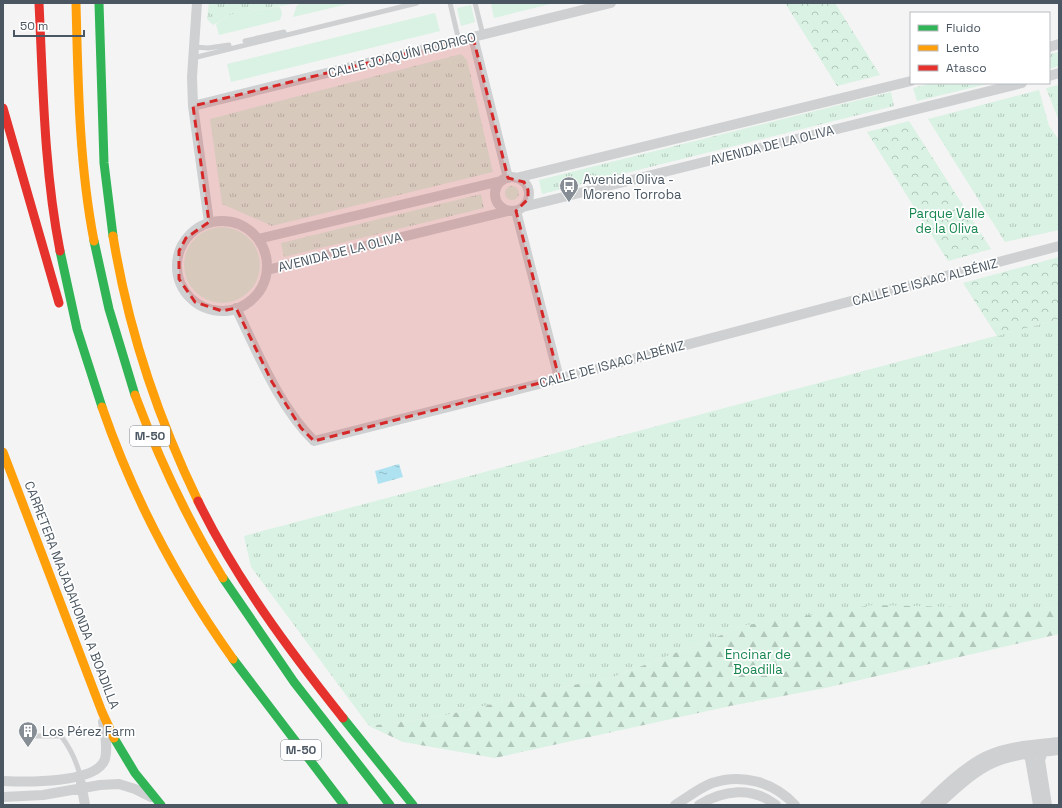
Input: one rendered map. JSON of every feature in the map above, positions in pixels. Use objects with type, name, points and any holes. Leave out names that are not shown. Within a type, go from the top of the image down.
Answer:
[{"type":"main road","name":"M-50","points":[[39,3],[43,112],[55,230],[67,290],[86,362],[108,429],[144,509],[195,602],[259,695],[344,805]]},
{"type":"main road","name":"M-50","points":[[76,3],[79,104],[91,223],[102,280],[119,345],[151,437],[176,493],[207,552],[244,611],[285,669],[390,805]]},
{"type":"main road","points":[[99,3],[105,164],[111,224],[120,276],[133,328],[147,378],[166,431],[192,489],[220,543],[259,604],[297,658],[413,805]]},
{"type":"main road","points":[[3,108],[62,314]]},
{"type":"main road","points":[[79,366],[102,431],[134,505],[160,556],[220,653],[259,695]]},
{"type":"main road","name":"CARRETERA MAJADAHONDA A BOADILLA","points":[[3,452],[102,712],[117,744],[159,803]]},
{"type":"main road","points":[[401,790],[416,805]]},
{"type":"street","points":[[196,3],[193,58],[193,106],[209,222],[223,221],[237,223],[249,230],[258,239],[267,259],[267,270]]},
{"type":"street","name":"CALLE JOAQUÍN RODRIGO","points":[[193,106],[611,3]]},
{"type":"street","points":[[478,36],[508,179]]},
{"type":"street","points":[[258,239],[910,81]]},
{"type":"street","name":"AVENIDA DE LA OLIVA","points":[[209,222],[196,229],[186,238],[179,251],[177,265],[179,279],[185,292],[196,302],[208,308],[222,310],[236,308],[248,302],[257,294],[264,283],[267,270],[1018,84]]},
{"type":"street","points":[[508,179],[524,182],[528,190],[528,199],[516,209]]},
{"type":"street","points":[[508,179],[496,189],[495,198],[500,206],[516,209]]},
{"type":"street","points":[[516,209],[558,378]]},
{"type":"street","name":"CALLE DE ISAAC ALBÉNIZ","points":[[236,308],[272,382],[301,428],[314,441],[1059,246]]},
{"type":"street","points":[[3,781],[42,782],[80,775],[91,772],[100,767],[105,759],[106,745],[102,712]]},
{"type":"street","points":[[925,805],[948,783],[979,760],[1003,750],[1059,742]]},
{"type":"street","points":[[938,805],[956,788],[987,766],[1008,758],[1059,750]]},
{"type":"street","points":[[1043,752],[1040,760],[1047,805]]},
{"type":"street","points":[[1027,754],[1030,759],[1038,805]]},
{"type":"street","points":[[80,775],[85,805]]},
{"type":"street","points":[[675,805],[712,784],[736,779],[757,781],[770,786],[780,791],[795,805]]},
{"type":"street","points":[[3,796],[43,795],[100,785],[119,784],[135,789],[159,803]]},
{"type":"street","points":[[699,805],[719,795],[742,792],[762,797],[776,805]]},
{"type":"lane","points":[[194,46],[208,48],[225,46],[403,3]]},
{"type":"lane","points":[[193,58],[417,3]]},
{"type":"lane","points":[[450,3],[459,41]]},
{"type":"lane","points":[[475,3],[478,36]]},
{"type":"lane","points":[[31,736],[62,736],[70,748],[80,775]]},
{"type":"highlighted area","points":[[473,37],[508,178],[524,182],[528,190],[528,199],[516,211],[559,378],[314,441],[301,428],[272,382],[236,308],[222,311],[195,302],[179,279],[179,251],[186,238],[209,222],[193,106]]},
{"type":"green space","points":[[209,3],[297,3],[252,11],[251,8],[230,15],[213,25],[207,19]]},
{"type":"green space","points":[[304,3],[352,3],[293,17],[297,5]]},
{"type":"green space","points":[[491,3],[554,3],[494,18]]},
{"type":"green space","points":[[785,3],[835,3],[880,75],[837,86]]},
{"type":"green space","points":[[471,5],[475,22],[461,26],[457,8]]},
{"type":"green space","points":[[280,7],[282,14],[280,20],[219,35],[216,24],[230,15],[251,8],[252,11]]},
{"type":"green space","points":[[435,13],[440,31],[231,82],[227,64]]},
{"type":"green space","points":[[1059,52],[1059,66],[1050,69],[1050,54]]},
{"type":"green space","points":[[461,54],[467,60],[493,172],[272,226],[222,204],[210,119]]},
{"type":"green space","points":[[928,84],[987,84],[917,101],[913,88]]},
{"type":"green space","points":[[1059,85],[1059,121],[1046,88]]},
{"type":"green space","points":[[1039,90],[1049,126],[1059,140],[1059,230],[1005,242],[928,119]]},
{"type":"green space","points":[[891,92],[894,106],[542,194],[539,180]]},
{"type":"green space","name":"Parque Valle de la Oliva","points":[[909,121],[991,249],[948,261],[867,132]]},
{"type":"green space","points":[[509,186],[515,186],[519,190],[519,196],[515,200],[509,200],[505,196],[505,190]]},
{"type":"green space","points":[[481,194],[484,208],[284,257],[281,243]]},
{"type":"green space","points":[[222,227],[237,230],[249,238],[257,250],[260,265],[257,280],[249,292],[237,300],[222,303],[207,300],[195,292],[187,280],[184,265],[187,250],[195,238],[207,230]]},
{"type":"green space","points":[[1059,257],[1059,319],[997,336],[963,283]]},
{"type":"green space","points":[[1059,319],[1059,605],[1037,609],[747,625],[611,678],[568,686],[438,717],[369,726],[251,567],[244,536]]},
{"type":"green space","name":"Encinar de Boadilla","points":[[873,605],[1037,609],[1059,605],[1059,634],[825,688],[730,706],[495,758],[403,742],[369,726],[438,717],[568,686],[611,678],[747,625]]},
{"type":"water","points":[[399,464],[403,477],[378,484],[375,471]]},
{"type":"traffic: fast","points":[[99,3],[104,163],[113,236]]},
{"type":"traffic: fast","points":[[94,241],[109,309],[135,395]]},
{"type":"traffic: fast","points":[[60,251],[77,329],[102,407]]},
{"type":"traffic: fast","points":[[223,578],[294,682],[390,805]]},
{"type":"traffic: fast","points":[[233,659],[344,805]]},
{"type":"traffic: fast","points":[[343,718],[413,805]]},
{"type":"traffic: fast","points":[[114,738],[135,773],[161,805]]},
{"type":"traffic: slow","points":[[76,3],[82,153],[94,241]]},
{"type":"traffic: slow","points":[[113,236],[127,305],[146,372],[170,437],[198,501]]},
{"type":"traffic: slow","points":[[135,395],[174,488],[197,534],[223,578]]},
{"type":"traffic: slow","points":[[102,407],[128,474],[158,538],[194,600],[233,659]]},
{"type":"traffic: slow","points":[[3,452],[102,712],[114,738]]},
{"type":"traffic: jam","points":[[39,3],[47,159],[60,251]]},
{"type":"traffic: jam","points":[[3,108],[59,303]]},
{"type":"traffic: jam","points":[[198,501],[229,558],[264,613],[343,718]]},
{"type":"place","name":"Avenida Oliva - Moreno Torroba","points":[[569,203]]},
{"type":"place","name":"Los Pérez Farm","points":[[28,748]]}]
